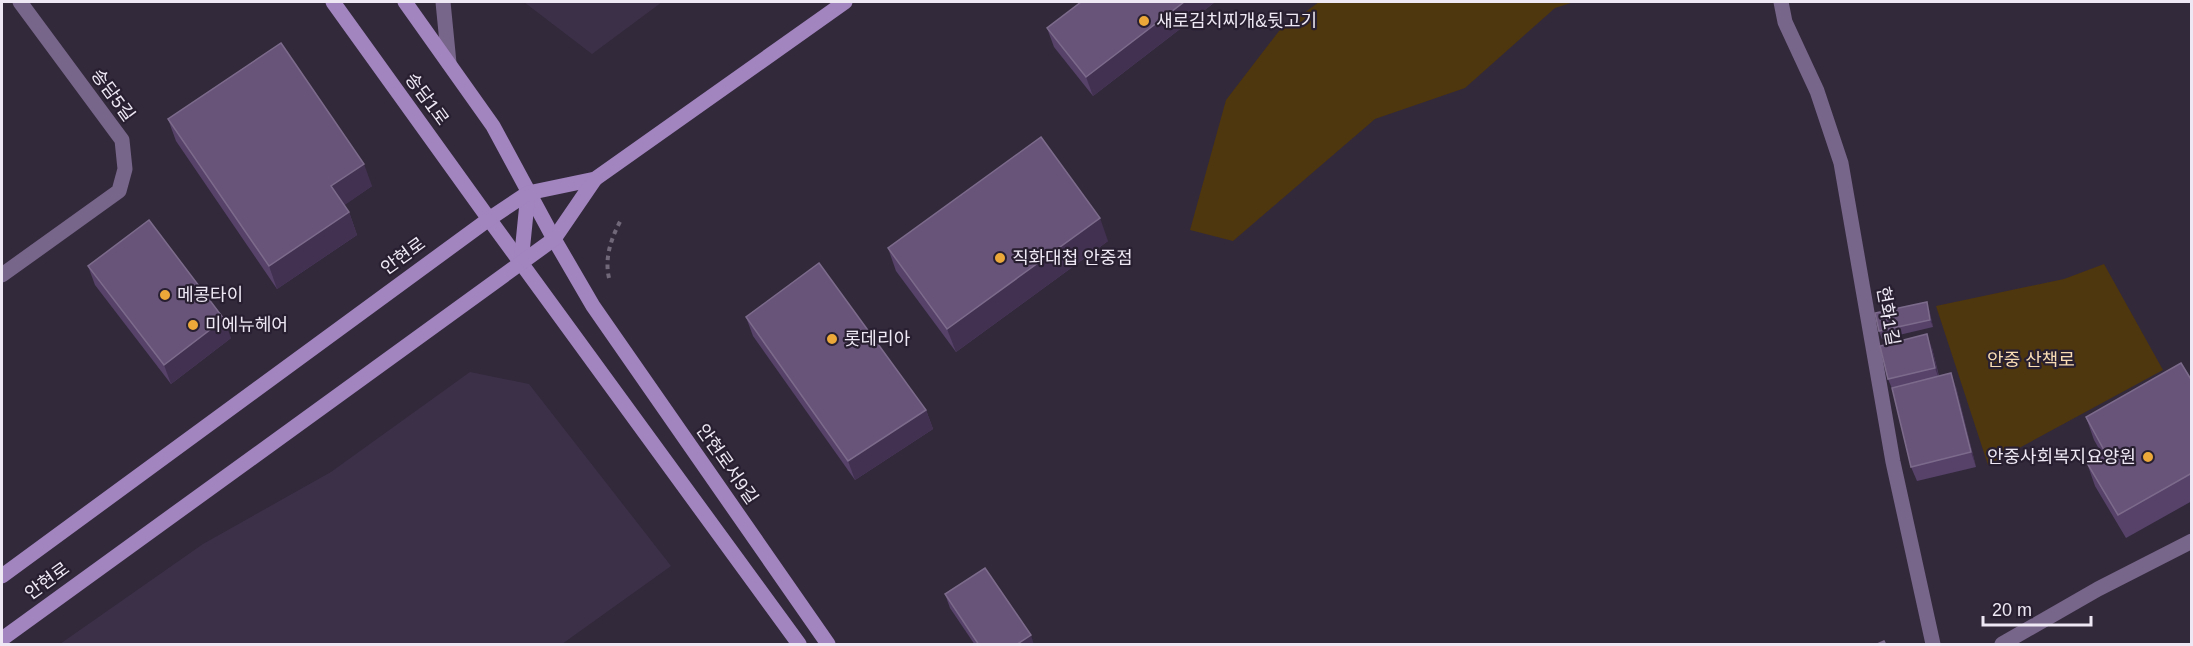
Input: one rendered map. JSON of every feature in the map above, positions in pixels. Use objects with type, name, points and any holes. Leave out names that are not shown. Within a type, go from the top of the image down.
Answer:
[{"type":"main road","name":"송담1로","points":[[333,2],[799,645]]},
{"type":"main road","points":[[405,2],[493,126],[528,193],[521,263]]},
{"type":"main road","name":"안현로","points":[[2,639],[554,239],[595,180],[845,2]]},
{"type":"main road","name":"안현로","points":[[2,576],[489,219],[528,193],[595,180]]},
{"type":"main road","name":"안현로서9길","points":[[528,193],[593,306],[828,645]]},
{"type":"street","name":"송담5길","points":[[2,275],[119,191],[125,169],[122,140],[20,2]]},
{"type":"street","points":[[443,2],[449,63]]},
{"type":"street","name":"현화1길","points":[[1780,2],[1785,22],[1817,91],[1841,163],[1893,462],[1933,645]]},
{"type":"street","points":[[2002,645],[2098,589],[2192,541]]},
{"type":"shaded area","points":[[524,2],[662,2],[592,54]]},
{"type":"shaded area","points":[[470,372],[529,384],[671,566],[562,644],[60,644],[203,544],[331,472]]},
{"type":"green space","points":[[1319,2],[1574,2],[1555,8],[1465,88],[1375,119],[1233,241],[1190,230],[1226,100],[1279,31]]},
{"type":"green space","name":"안중 산책로","points":[[2104,264],[2163,370],[1988,465],[1936,306],[2064,279]]},
{"type":"building","points":[[1081,2],[1184,2],[1086,77],[1047,28]]},
{"type":"building","points":[[281,43],[364,164],[331,186],[349,212],[269,266],[168,119]]},
{"type":"building","points":[[1041,137],[1100,218],[947,329],[888,248]]},
{"type":"building","points":[[149,220],[224,319],[164,365],[88,266]]},
{"type":"building","points":[[819,263],[926,410],[848,461],[746,317]]},
{"type":"building","points":[[1927,302],[1930,320],[1879,331],[1875,313]]},
{"type":"building","points":[[1927,334],[1935,368],[1888,379],[1880,346]]},
{"type":"building","name":"안중사회복지요양원","points":[[2181,363],[2192,381],[2192,473],[2118,515],[2087,463],[2105,452],[2086,417]]},
{"type":"building","points":[[1951,373],[1971,452],[1911,467],[1892,388]]},
{"type":"building","points":[[985,568],[1031,635],[1016,645],[979,645],[945,594]]},
{"type":"place","name":"새로김치찌개&뒷고기","points":[[1144,21]]},
{"type":"place","name":"직화대첩 안중점","points":[[1000,258]]},
{"type":"place","name":"메콩타이","points":[[165,295]]},
{"type":"place","name":"미에뉴헤어","points":[[193,325]]},
{"type":"place","name":"롯데리아","points":[[832,339]]},
{"type":"place","name":"안중사회복지요양원","points":[[2148,457]]}]
